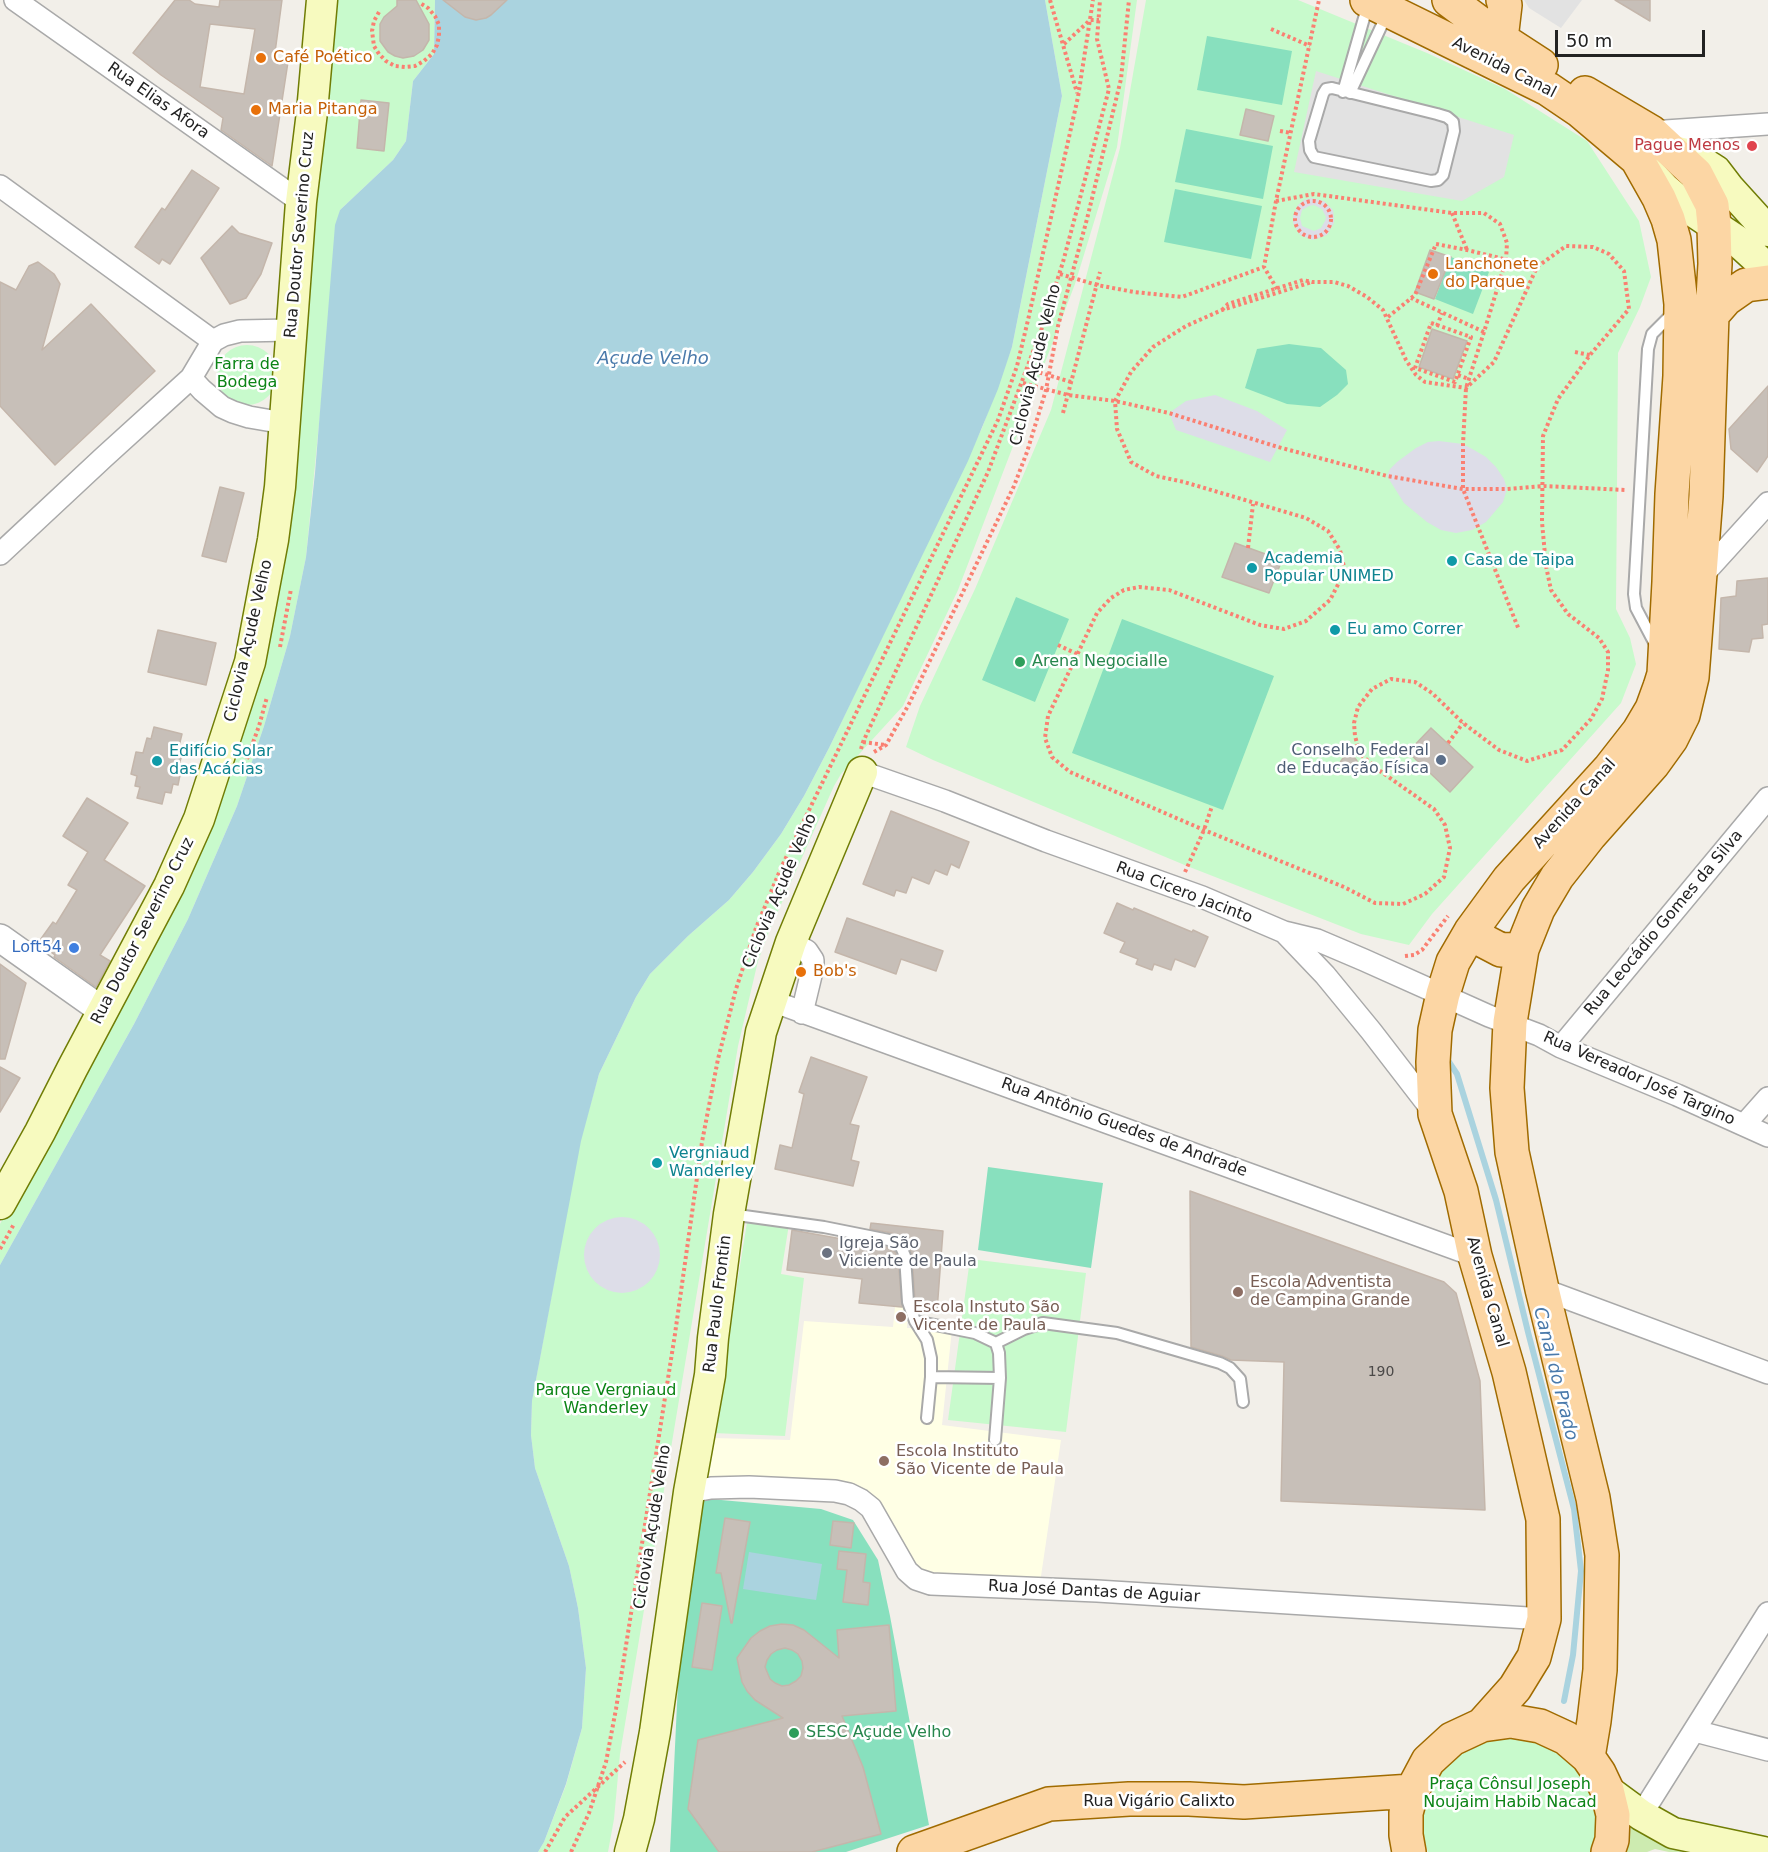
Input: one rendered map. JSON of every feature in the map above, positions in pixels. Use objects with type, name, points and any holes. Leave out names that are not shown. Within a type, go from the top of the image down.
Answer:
[{"type":"main road","name":"Rua Doutor Severino Cruz","points":[[0,1204],[169,886],[199,819],[247,671],[273,540],[280,487],[301,202],[322,0]]},
{"type":"main road","name":"Avenida Canal","points":[[1449,0],[1501,39],[1603,105],[1653,147],[1659,198],[1674,240],[1681,304],[1680,376],[1664,674],[1660,687],[1652,709],[1639,731],[1610,768],[1509,879],[1461,921],[1435,1030],[1433,1062],[1435,1114],[1461,1191],[1475,1256],[1509,1372],[1543,1519],[1544,1619],[1534,1657],[1515,1688],[1482,1725]]},
{"type":"main road","points":[[1501,39],[1505,4],[1503,0]]},
{"type":"main road","name":"Avenida Canal","points":[[1375,4],[1548,88],[1579,110],[1653,147],[1696,174],[1712,205],[1715,264],[1706,496],[1692,677],[1683,715],[1671,739],[1653,764],[1557,877],[1538,909],[1522,949],[1510,1022],[1507,1088],[1512,1152],[1542,1289],[1593,1498],[1602,1555],[1600,1670],[1588,1757]]},
{"type":"main road","points":[[1653,147],[1691,155],[1716,171],[1768,231]]},
{"type":"main road","points":[[1714,225],[1736,240],[1768,269]]},
{"type":"main road","points":[[1712,315],[1726,299],[1746,285],[1768,282]]},
{"type":"main road","name":"Rua Paulo Frontin","points":[[630,1852],[639,1819],[655,1732],[689,1492],[710,1375],[729,1214],[761,1032],[791,942],[870,761]]},
{"type":"main road","points":[[1461,921],[1480,939],[1502,950],[1522,949]]},
{"type":"main road","points":[[1409,1852],[1406,1813],[1412,1791],[1428,1761],[1452,1738],[1482,1725],[1511,1721],[1540,1726],[1566,1738],[1588,1757],[1607,1790],[1612,1815],[1612,1840],[1608,1852]]},
{"type":"main road","points":[[1607,1790],[1641,1815],[1673,1833],[1763,1852]]},
{"type":"main road","name":"Rua Vigário Calixto","points":[[914,1852],[1049,1804],[1129,1799],[1244,1802],[1412,1791]]},
{"type":"street","name":"Rua Elias Afora","points":[[15,0],[301,202]]},
{"type":"street","points":[[1653,147],[1768,124]]},
{"type":"street","points":[[0,186],[213,341]]},
{"type":"street","points":[[0,554],[191,378],[213,341],[224,335],[240,331],[291,330]]},
{"type":"street","points":[[191,378],[222,407],[249,417],[285,423]]},
{"type":"street","points":[[1699,579],[1768,503]]},
{"type":"street","name":"Rua Cicero Jacinto","points":[[870,761],[945,801],[1046,842],[1202,897],[1284,932],[1325,975],[1435,1114]]},
{"type":"street","name":"Rua Leocádio Gomes da Silva","points":[[1561,1047],[1768,798]]},
{"type":"street","points":[[1284,932],[1317,940],[1443,994]]},
{"type":"street","points":[[0,938],[103,1011]]},
{"type":"street","points":[[791,942],[807,951],[813,960],[802,1012]]},
{"type":"street","name":"Rua Vereador José Targino","points":[[1443,994],[1768,1136]]},
{"type":"street","name":"Rua Antônio Guedes de Andrade","points":[[772,1001],[951,1064],[1475,1256]]},
{"type":"street","points":[[1744,1125],[1768,1098]]},
{"type":"street","points":[[1542,1289],[1768,1373]]},
{"type":"street","name":"Rua José Dantas de Aguiar","points":[[689,1492],[711,1488],[749,1487],[836,1491],[849,1494],[871,1508],[907,1571],[916,1579],[931,1584],[1121,1593],[1544,1619]]},
{"type":"street","points":[[1641,1815],[1768,1613]]},
{"type":"street","points":[[1695,1731],[1768,1750]]},
{"type":"lane","points":[[1346,92],[1375,4]]},
{"type":"lane","points":[[1346,92],[1375,4]]},
{"type":"lane","points":[[1332,88],[1346,92],[1437,114],[1453,122],[1454,131],[1443,174],[1438,180],[1431,181],[1314,157],[1309,141],[1323,94],[1326,89],[1332,88]]},
{"type":"lane","points":[[1664,658],[1636,608],[1634,594],[1648,349],[1652,334],[1681,304]]},
{"type":"lane","points":[[729,1214],[824,1227],[889,1240],[900,1247],[905,1256],[908,1302],[915,1321],[927,1340],[931,1358],[927,1418]]},
{"type":"lane","points":[[915,1321],[975,1333],[996,1343],[999,1353],[1000,1378],[995,1440]]},
{"type":"lane","points":[[996,1343],[1024,1329],[1043,1323],[1117,1333],[1230,1368],[1240,1379],[1243,1402]]},
{"type":"lane","points":[[931,1377],[1000,1378]]},
{"type":"path","points":[[1050,0],[1078,97]]},
{"type":"path","points":[[870,761],[860,756],[863,742],[988,472],[1023,383],[1059,274],[1109,89],[1097,39],[1100,0]]},
{"type":"path","name":"Ciclovia Açude Velho","points":[[870,761],[886,745],[909,704],[1014,486],[1027,452],[1046,390],[1058,326],[1120,79],[1129,0]]},
{"type":"path","points":[[1277,289],[1264,267],[1319,0]]},
{"type":"path","points":[[380,12],[374,21],[372,31],[374,46],[379,54],[395,66],[416,66],[432,54],[439,36],[435,16],[429,8],[420,3]]},
{"type":"path","points":[[1064,44],[1090,20],[1099,20]]},
{"type":"path","points":[[1271,29],[1310,46]]},
{"type":"path","points":[[1280,131],[1291,132]]},
{"type":"path","points":[[1276,201],[1314,194],[1452,213],[1484,213],[1500,224],[1507,243],[1506,260],[1488,311],[1484,332],[1466,388],[1463,444],[1464,489],[1519,630]]},
{"type":"path","points":[[1314,194],[1314,201]]},
{"type":"path","points":[[1314,201],[1327,207],[1332,218],[1328,229],[1319,236],[1313,237],[1302,233],[1295,217],[1300,206],[1314,201]]},
{"type":"path","points":[[1452,213],[1467,250]]},
{"type":"path","points":[[1388,317],[1415,295],[1436,244],[1537,267]]},
{"type":"path","points":[[1312,282],[1222,310],[1186,326],[1153,347],[1131,372],[1115,401],[1117,429],[1131,462],[1156,476],[1184,482],[1306,519],[1328,531],[1340,550],[1345,571],[1330,600],[1306,621],[1284,629],[1260,625],[1169,590],[1139,587],[1124,590],[1111,598],[1097,613],[1048,716],[1045,738],[1052,757],[1070,772],[1344,887],[1375,903],[1403,904],[1425,894],[1444,877],[1450,848],[1445,825],[1434,809],[1360,754],[1354,723],[1358,707],[1372,690],[1391,680],[1415,682],[1432,693],[1463,723],[1499,750],[1527,761],[1562,750],[1591,719],[1602,699],[1608,670],[1608,652],[1599,638],[1568,614],[1551,590],[1546,566],[1542,522],[1543,436],[1558,399],[1590,355],[1629,309],[1624,271],[1609,254],[1593,247],[1566,246],[1537,267],[1494,362],[1466,388]]},
{"type":"path","points":[[1059,274],[1097,285],[1134,292],[1182,297],[1264,267]]},
{"type":"path","points":[[1063,413],[1100,272]]},
{"type":"path","points":[[1222,310],[1228,304],[1303,280],[1334,282],[1348,286],[1383,310],[1406,360],[1416,375],[1425,382],[1466,388]]},
{"type":"path","points":[[1411,298],[1484,332]]},
{"type":"path","points":[[1437,326],[1442,313]]},
{"type":"path","points":[[1431,323],[1437,326],[1471,337],[1455,382],[1415,368],[1431,323]]},
{"type":"path","points":[[1467,336],[1471,326]]},
{"type":"path","points":[[1575,352],[1590,355]]},
{"type":"path","points":[[1028,369],[1071,382]]},
{"type":"path","points":[[1458,375],[1469,379]]},
{"type":"path","points":[[1023,383],[1068,395],[1115,401],[1169,413],[1278,447],[1387,476],[1464,489],[1544,486],[1639,492]]},
{"type":"path","points":[[1248,548],[1253,504]]},
{"type":"path","points":[[1058,645],[1077,654]]},
{"type":"path","points":[[1448,743],[1463,723]]},
{"type":"path","points":[[1179,890],[1212,806]]},
{"type":"path","points":[[1404,957],[1414,956],[1461,921]]},
{"type":"path","points":[[545,1852],[565,1817],[630,1758]]},
{"type":"path","points":[[571,1850],[577,1852]]},
{"type":"shaded area","points":[[1524,0],[1582,0],[1561,28],[1529,8]]},
{"type":"shaded area","points":[[1316,71],[1514,135],[1504,177],[1462,201],[1294,172]]},
{"type":"shaded area","points":[[1311,198],[1324,201],[1333,210],[1334,223],[1327,235],[1313,240],[1300,235],[1293,223],[1293,216],[1298,205]],"holes":[[[1314,205],[1322,209],[1326,217],[1321,228],[1314,231],[1302,226],[1300,218],[1302,210]]]},
{"type":"shaded area","points":[[1215,395],[1257,411],[1287,430],[1270,462],[1176,430],[1169,413],[1186,401]]},
{"type":"shaded area","points":[[1428,442],[1463,444],[1486,457],[1504,479],[1507,489],[1503,502],[1486,522],[1472,530],[1456,533],[1441,530],[1427,522],[1404,503],[1387,476],[1397,462],[1416,448]]},
{"type":"shaded area","points":[[615,1217],[629,1217],[643,1223],[654,1234],[660,1248],[657,1270],[649,1282],[629,1293],[615,1293],[601,1287],[590,1276],[584,1262],[584,1248],[590,1234],[601,1223]]},
{"type":"shaded area","name":"Escola Instituto São Vicente de Paula","points":[[895,1307],[908,1308],[907,1328],[952,1329],[942,1425],[1061,1440],[1040,1583],[913,1576],[861,1497],[706,1481],[713,1438],[790,1440],[804,1321],[893,1327]]},
{"type":"green space","points":[[326,0],[435,0],[434,54],[413,81],[406,141],[393,160],[340,210],[306,557],[290,636],[264,726],[237,806],[188,919],[134,1024],[0,1265],[0,1224],[122,993],[259,639]]},
{"type":"green space","name":"Parque Vergniaud Wanderley","points":[[1045,0],[1137,0],[1117,147],[1075,284],[958,590],[903,706],[841,774],[834,786],[758,961],[738,1046],[620,1754],[614,1819],[608,1852],[538,1852],[566,1785],[582,1728],[586,1668],[578,1608],[569,1566],[535,1468],[531,1435],[532,1401],[580,1141],[599,1074],[636,997],[650,974],[729,900],[781,834],[804,796],[982,428],[1012,347],[1062,96]]},
{"type":"green space","points":[[1146,0],[1298,0],[1427,53],[1505,89],[1587,141],[1639,221],[1651,277],[1640,307],[1618,353],[1616,609],[1630,638],[1636,664],[1621,703],[1432,914],[1409,945],[1361,934],[1187,866],[906,747],[920,706],[975,589],[1051,410],[1120,148]]},
{"type":"green space","points":[[1207,36],[1292,51],[1282,105],[1197,90]]},
{"type":"green space","points":[[1186,129],[1273,146],[1263,199],[1175,182]]},
{"type":"green space","points":[[1175,189],[1262,206],[1251,259],[1164,242]]},
{"type":"green space","points":[[1451,257],[1489,272],[1473,314],[1435,299]]},
{"type":"green space","points":[[1289,344],[1321,348],[1346,370],[1348,384],[1320,407],[1287,404],[1245,388],[1257,349]]},
{"type":"green space","name":"Farra de Bodega","points":[[247,345],[264,350],[272,358],[277,375],[272,392],[264,400],[247,405],[230,400],[222,392],[217,375],[222,358],[230,350]]},
{"type":"green space","name":"Arena Negocialle","points":[[1016,597],[1069,619],[1035,702],[982,680]]},
{"type":"green space","points":[[1122,619],[1274,676],[1223,810],[1072,753]]},
{"type":"green space","points":[[988,1167],[1103,1183],[1091,1268],[978,1250]]},
{"type":"green space","points":[[749,1210],[790,1218],[781,1274],[804,1278],[785,1436],[713,1433]]},
{"type":"green space","points":[[970,1259],[1086,1273],[1066,1432],[948,1420]]},
{"type":"green space","name":"SESC Açude Velho","points":[[699,1498],[821,1509],[853,1520],[878,1560],[929,1825],[846,1852],[670,1852],[680,1641]]},
{"type":"green space","name":"Praça Cônsul Joseph Noujaim Habib Nacad","points":[[1515,1735],[1540,1740],[1563,1753],[1583,1774],[1595,1800],[1598,1829],[1592,1852],[1428,1852],[1424,1839],[1423,1813],[1430,1788],[1444,1765],[1464,1748],[1489,1738]]},
{"type":"green space","points":[[1616,1813],[1743,1852],[1669,1852],[1655,1849],[1647,1852],[1611,1852]]},
{"type":"water","name":"Açude Velho","points":[[435,0],[1045,0],[1062,96],[1012,347],[998,389],[968,461],[804,796],[781,834],[729,900],[650,974],[636,997],[599,1074],[581,1141],[532,1401],[531,1435],[535,1468],[569,1566],[578,1608],[586,1668],[582,1728],[566,1784],[538,1852],[0,1852],[0,1265],[134,1024],[188,919],[237,806],[264,726],[290,636],[306,557],[335,225],[340,210],[393,160],[406,141],[413,81],[434,54]]},
{"type":"water","points":[[749,1552],[822,1564],[816,1600],[743,1589]]},
{"type":"building","points":[[175,0],[189,0],[195,4],[219,7],[220,0],[282,0],[274,60],[288,62],[272,166],[221,130],[223,118],[133,53]],"holes":[[[210,24],[255,29],[244,94],[200,87]]]},
{"type":"building","points":[[397,0],[416,0],[429,24],[429,40],[423,50],[414,56],[403,58],[395,56],[388,52],[380,41],[380,24],[384,17],[397,6]]},
{"type":"building","points":[[443,0],[507,0],[491,15],[476,20],[465,17]]},
{"type":"building","points":[[1615,0],[1650,0],[1650,21]]},
{"type":"building","points":[[361,100],[389,103],[384,151],[357,148]]},
{"type":"building","points":[[1246,109],[1274,116],[1268,141],[1240,135]]},
{"type":"building","points":[[192,170],[219,188],[170,264],[162,259],[159,264],[135,247],[162,208],[165,210]]},
{"type":"building","points":[[232,226],[239,233],[272,243],[261,274],[246,298],[230,304],[201,258]]},
{"type":"building","name":"Lanchonete do Parque","points":[[1430,250],[1451,257],[1434,299],[1415,292]]},
{"type":"building","points":[[38,262],[54,274],[60,284],[42,350],[91,304],[155,371],[55,465],[0,406],[0,282],[16,290],[29,266]]},
{"type":"building","points":[[1432,329],[1467,341],[1453,379],[1419,367]]},
{"type":"building","points":[[1768,386],[1768,456],[1757,472],[1731,449],[1729,429]]},
{"type":"building","points":[[220,487],[244,493],[226,562],[202,556]]},
{"type":"building","name":"Academia Popular UNIMED","points":[[1235,543],[1282,560],[1269,593],[1222,577]]},
{"type":"building","points":[[1768,578],[1768,624],[1762,625],[1763,638],[1752,639],[1749,652],[1719,649],[1721,598],[1736,596],[1737,581]]},
{"type":"building","points":[[158,630],[216,643],[206,685],[148,672]]},
{"type":"building","name":"Edifício Solar das Acácias","points":[[154,727],[182,734],[179,746],[184,747],[178,769],[181,770],[178,785],[173,784],[171,793],[165,792],[162,804],[137,798],[140,787],[135,786],[137,776],[131,774],[136,752],[143,753],[147,738],[151,739]]},
{"type":"building","name":"Conselho Federal de Educação Física","points":[[1431,728],[1473,767],[1450,792],[1408,752]]},
{"type":"building","points":[[1345,756],[1353,756],[1358,761],[1356,772],[1345,774],[1340,769],[1340,761]]},
{"type":"building","points":[[87,798],[128,823],[104,860],[145,886],[100,955],[110,961],[96,987],[38,943],[53,922],[56,924],[77,890],[68,885],[88,852],[63,836]]},
{"type":"building","points":[[891,811],[969,842],[959,868],[951,864],[947,875],[935,870],[929,884],[912,877],[906,893],[896,890],[894,896],[863,884]]},
{"type":"building","points":[[1117,903],[1208,937],[1195,967],[1175,959],[1171,970],[1154,964],[1152,970],[1136,964],[1138,959],[1120,952],[1125,942],[1104,933]]},
{"type":"building","points":[[847,918],[943,951],[936,971],[901,959],[896,974],[835,952]]},
{"type":"building","points":[[0,964],[26,983],[5,1059],[0,1059]]},
{"type":"building","points":[[811,1057],[867,1077],[850,1124],[859,1126],[851,1160],[859,1162],[853,1186],[775,1169],[780,1145],[792,1148],[804,1094],[799,1092]]},
{"type":"building","points":[[0,1067],[20,1078],[0,1112]]},
{"type":"building","points":[[1190,1191],[1444,1282],[1456,1293],[1480,1381],[1485,1510],[1281,1501],[1284,1362],[1231,1360],[1191,1347]]},
{"type":"building","points":[[871,1223],[943,1231],[937,1311],[919,1309],[915,1300],[912,1255],[907,1243],[892,1233],[870,1229]]},
{"type":"building","points":[[792,1230],[886,1247],[895,1252],[898,1258],[902,1307],[859,1303],[862,1279],[787,1270]]},
{"type":"building","points":[[725,1518],[750,1522],[732,1623],[721,1573],[716,1573]]},
{"type":"building","points":[[833,1521],[854,1523],[851,1548],[830,1545]]},
{"type":"building","points":[[839,1551],[866,1554],[863,1582],[870,1583],[868,1605],[843,1602],[847,1570],[837,1569]]},
{"type":"building","points":[[702,1603],[722,1606],[712,1670],[692,1667]]},
{"type":"building","points":[[793,1625],[804,1630],[839,1658],[837,1630],[889,1625],[896,1711],[842,1716],[863,1767],[881,1834],[812,1852],[719,1852],[688,1809],[698,1740],[783,1718],[755,1700],[747,1691],[742,1682],[737,1658],[751,1638],[770,1626]],"holes":[[[785,1648],[792,1650],[802,1661],[801,1676],[789,1685],[782,1686],[770,1679],[765,1667],[771,1654],[777,1650]]]},
{"type":"waterway","name":"Canal do Prado","points":[[1449,1062],[1457,1074],[1496,1200],[1574,1509],[1581,1571],[1573,1655],[1564,1701]]},
{"type":"place","name":"Café Poético","points":[[261,58]]},
{"type":"place","name":"Maria Pitanga","points":[[256,110]]},
{"type":"place","name":"Pague Menos","points":[[1752,146]]},
{"type":"place","name":"Lanchonete do Parque","points":[[1433,274]]},
{"type":"place","name":"Casa de Taipa","points":[[1452,561]]},
{"type":"place","name":"Academia Popular UNIMED","points":[[1252,568]]},
{"type":"place","name":"Eu amo Correr","points":[[1335,630]]},
{"type":"place","name":"Arena Negocialle","points":[[1020,662]]},
{"type":"place","name":"Conselho Federal de Educação Física","points":[[1441,760]]},
{"type":"place","name":"Edifício Solar das Acácias","points":[[157,761]]},
{"type":"place","name":"Loft54","points":[[74,948]]},
{"type":"place","name":"Bob's","points":[[801,972]]},
{"type":"place","name":"Vergniaud Wanderley","points":[[657,1163]]},
{"type":"place","name":"Igreja São Viciente de Paula","points":[[827,1253]]},
{"type":"place","name":"Escola Adventista de Campina Grande","points":[[1238,1292]]},
{"type":"place","name":"Escola Instuto São Vicente de Paula","points":[[901,1317]]},
{"type":"place","name":"Escola Instituto São Vicente de Paula","points":[[884,1461]]},
{"type":"place","name":"SESC Açude Velho","points":[[794,1733]]}]
